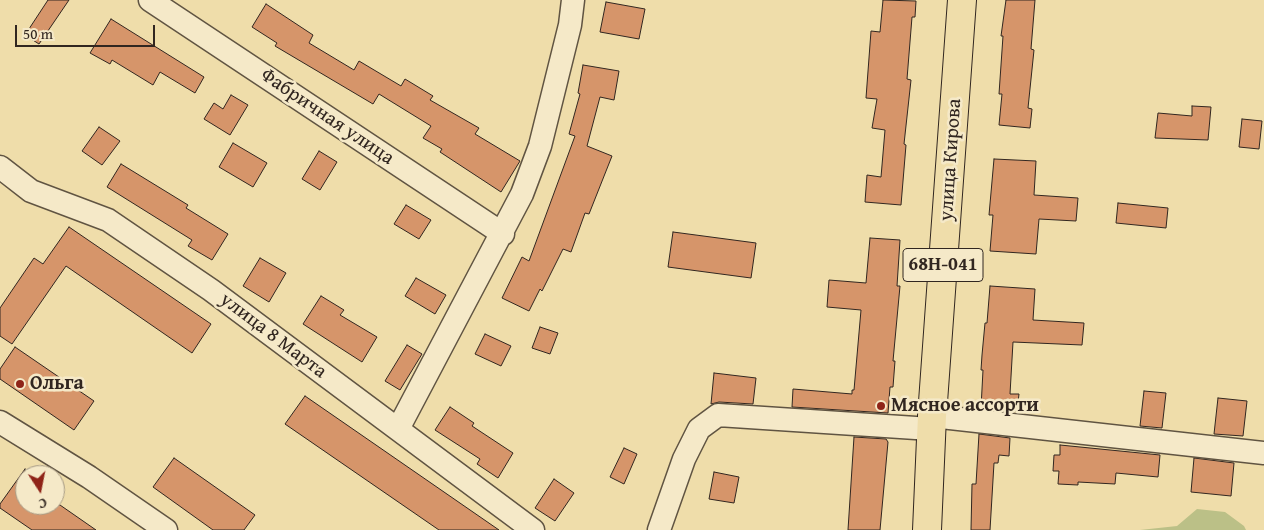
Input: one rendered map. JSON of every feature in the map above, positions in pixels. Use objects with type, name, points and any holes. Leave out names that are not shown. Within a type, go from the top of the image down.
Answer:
[{"type":"main road","name":"улица Кирова","points":[[927,530],[931,422],[962,0]]},
{"type":"street","name":"Фабричная улица","points":[[150,0],[503,234]]},
{"type":"street","points":[[398,429],[503,234],[522,194],[540,146],[570,25],[573,0]]},
{"type":"street","name":"улица 8 Марта","points":[[0,167],[32,191],[108,220],[211,290],[533,530]]},
{"type":"street","points":[[659,530],[684,459],[699,429],[718,415],[931,422],[1264,453]]},
{"type":"street","points":[[0,422],[89,477],[166,530]]},
{"type":"green space","points":[[1197,509],[1225,512],[1244,526],[1246,530],[1140,530],[1177,526]]},
{"type":"building","points":[[48,0],[69,0],[39,44],[25,35]]},
{"type":"building","points":[[883,0],[916,1],[915,17],[912,17],[907,79],[911,80],[904,144],[906,145],[901,205],[865,202],[867,175],[881,177],[885,130],[872,128],[877,99],[866,98],[871,31],[880,32]]},
{"type":"building","points":[[1006,0],[1035,0],[1031,49],[1034,50],[1028,108],[1032,109],[1030,128],[999,125],[1002,94],[999,94],[1003,36],[1001,36]]},
{"type":"building","points":[[606,2],[645,9],[639,39],[600,32]]},
{"type":"building","points":[[266,4],[313,35],[309,43],[354,70],[359,61],[401,86],[405,79],[433,96],[430,100],[479,128],[475,134],[520,161],[501,192],[440,152],[442,149],[423,138],[431,126],[379,94],[373,104],[275,46],[277,43],[252,27]]},
{"type":"building","points":[[111,19],[204,77],[195,93],[160,72],[153,85],[112,60],[110,64],[90,53]]},
{"type":"building","points":[[583,65],[619,71],[614,100],[600,97],[587,146],[612,156],[589,214],[585,213],[571,252],[563,249],[542,291],[540,289],[529,311],[502,298],[522,257],[529,261],[575,136],[569,134],[580,94],[578,93]]},
{"type":"building","points":[[231,95],[248,105],[230,135],[204,119],[214,103],[223,109]]},
{"type":"building","points":[[1192,106],[1211,107],[1208,140],[1155,138],[1158,113],[1192,116]]},
{"type":"building","points":[[1242,119],[1262,121],[1259,149],[1239,147]]},
{"type":"building","points":[[99,127],[120,141],[102,165],[82,151]]},
{"type":"building","points":[[233,143],[267,163],[253,187],[219,167]]},
{"type":"building","points":[[319,151],[337,162],[320,190],[302,179]]},
{"type":"building","points":[[994,159],[1036,161],[1034,195],[1078,198],[1076,221],[1039,219],[1036,254],[990,251],[993,215],[989,215]]},
{"type":"building","points":[[121,164],[188,205],[186,208],[228,234],[212,260],[188,246],[192,240],[107,187]]},
{"type":"building","points":[[1118,203],[1168,208],[1166,228],[1116,223]]},
{"type":"building","points":[[406,205],[431,220],[419,239],[394,224]]},
{"type":"building","points":[[69,227],[211,324],[192,353],[66,266],[12,344],[0,336],[0,308],[34,258],[43,264]]},
{"type":"building","points":[[673,232],[756,243],[751,278],[668,267]]},
{"type":"building","points":[[870,238],[900,240],[897,286],[900,286],[893,361],[895,361],[888,413],[792,407],[793,389],[852,394],[852,390],[854,390],[861,310],[827,307],[829,280],[866,283]]},
{"type":"building","points":[[260,258],[286,273],[269,302],[243,286]]},
{"type":"building","points":[[416,278],[446,295],[435,314],[405,296]]},
{"type":"building","points":[[990,286],[1035,289],[1033,320],[1084,323],[1082,345],[1013,342],[1010,394],[1019,394],[1017,411],[981,408],[982,355]]},
{"type":"building","points":[[321,296],[344,310],[340,315],[377,337],[362,362],[303,324]]},
{"type":"building","points":[[540,327],[558,333],[550,354],[532,348]]},
{"type":"building","points":[[485,334],[511,346],[501,366],[475,354]]},
{"type":"building","points":[[407,345],[422,354],[400,390],[385,381]]},
{"type":"building","points":[[15,347],[94,401],[74,430],[0,379],[0,369]]},
{"type":"building","points":[[714,373],[756,378],[753,404],[719,402],[711,404]]},
{"type":"building","points":[[1144,391],[1166,393],[1162,428],[1140,426]]},
{"type":"building","points":[[305,396],[499,530],[439,530],[285,424]]},
{"type":"building","points":[[1218,398],[1247,401],[1243,436],[1214,434]]},
{"type":"building","points":[[450,407],[474,423],[472,426],[513,453],[498,478],[477,464],[480,459],[435,430]]},
{"type":"building","points":[[979,434],[1010,438],[1009,456],[999,455],[998,463],[994,463],[990,530],[971,530],[972,484],[976,484]]},
{"type":"building","points":[[854,437],[886,439],[888,442],[880,530],[848,530]]},
{"type":"building","points":[[1060,445],[1160,455],[1158,477],[1116,473],[1115,484],[1078,482],[1078,485],[1058,484],[1059,471],[1053,471],[1054,455],[1060,455]]},
{"type":"building","points":[[624,448],[637,454],[624,484],[610,477]]},
{"type":"building","points":[[174,458],[255,515],[244,530],[213,530],[153,487]]},
{"type":"building","points":[[1194,458],[1234,463],[1231,496],[1191,492]]},
{"type":"building","points":[[714,472],[739,477],[734,503],[709,499]]},
{"type":"building","points":[[554,479],[574,493],[555,521],[535,508]]},
{"type":"building","points":[[15,483],[15,515],[65,515],[65,508],[96,530],[32,530],[0,508],[0,504]]},
{"type":"place","name":"Ольга","points":[[20,384]]},
{"type":"place","name":"Мясное ассорти","points":[[881,406]]}]
